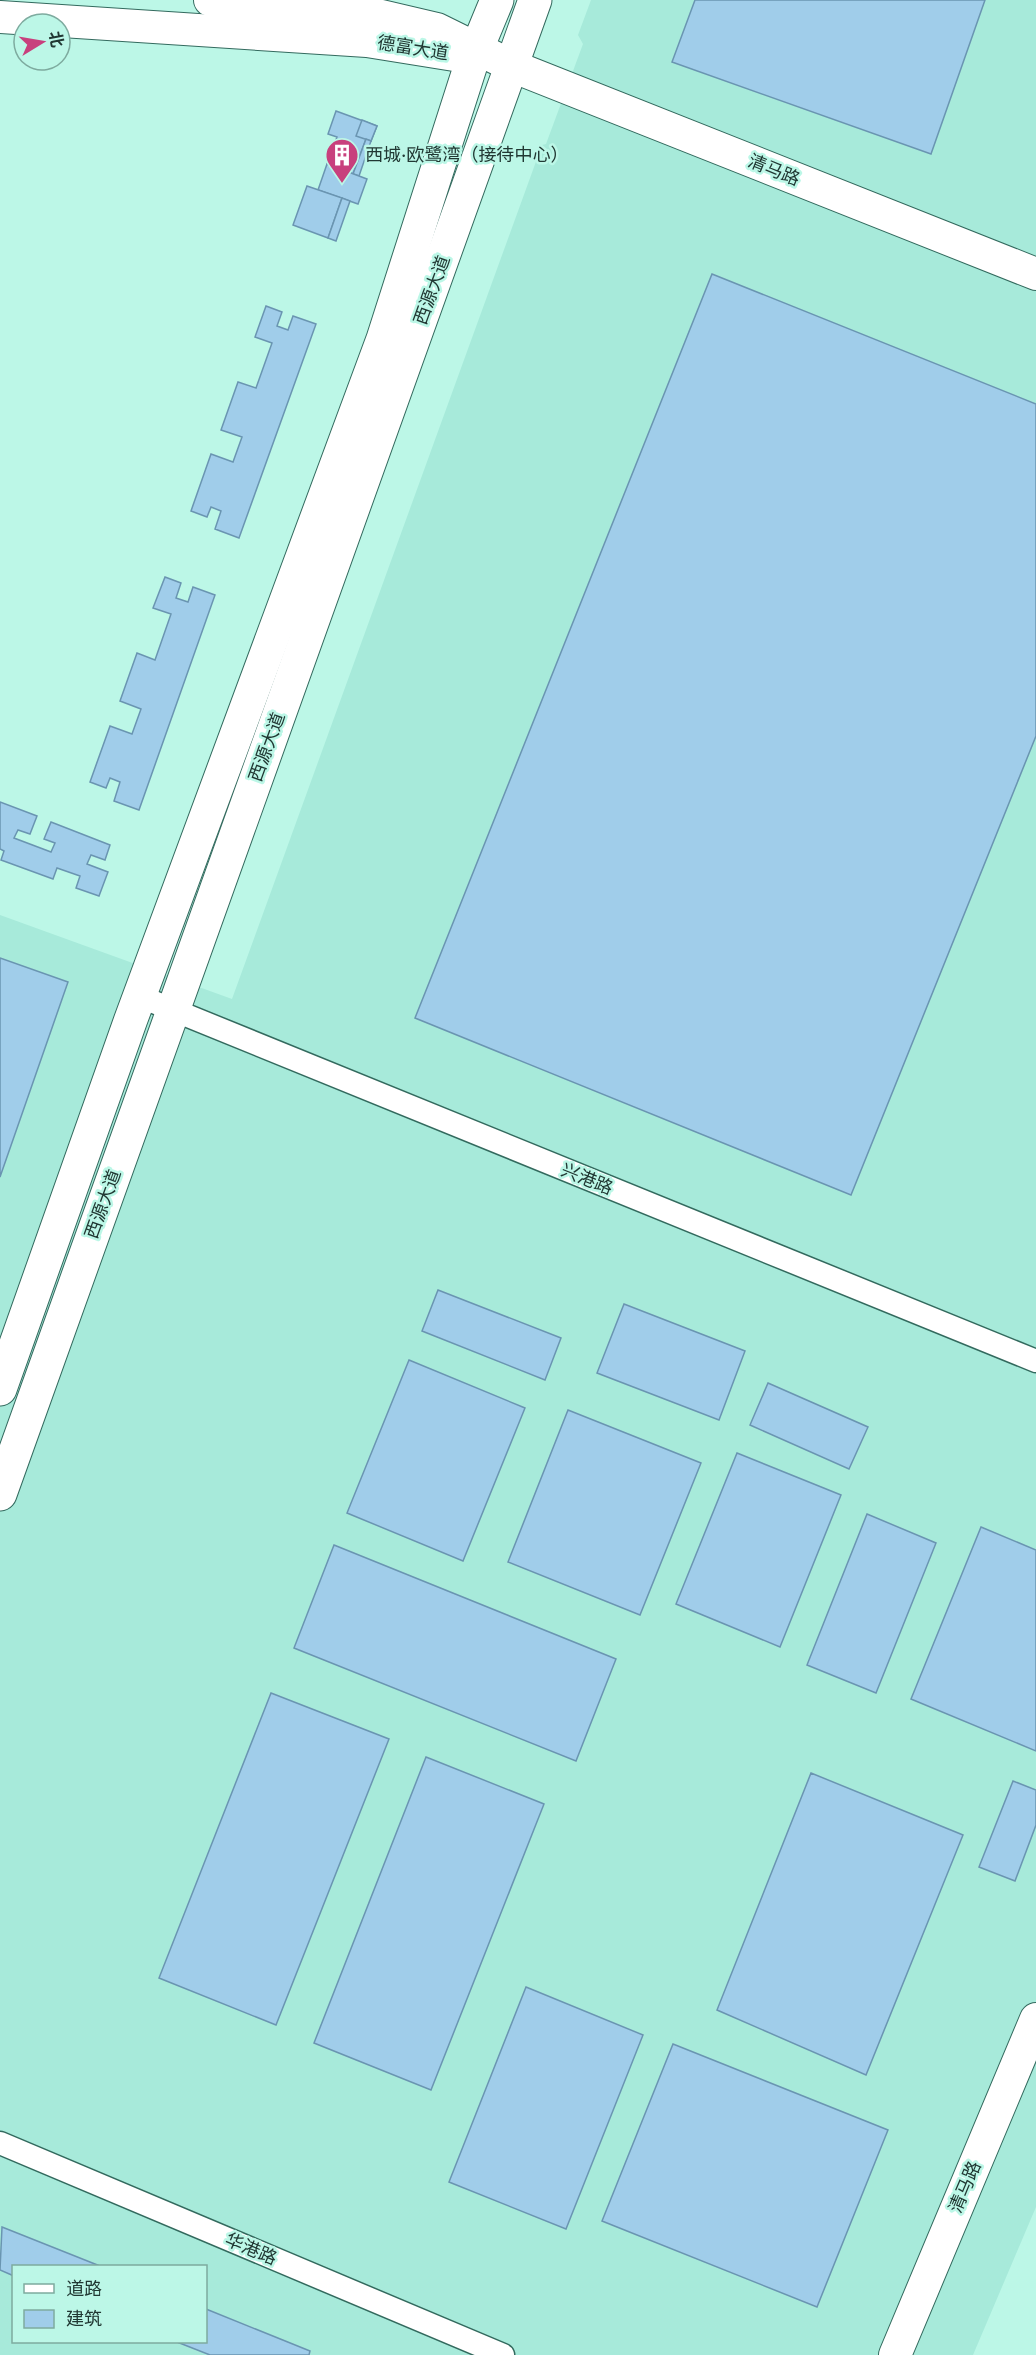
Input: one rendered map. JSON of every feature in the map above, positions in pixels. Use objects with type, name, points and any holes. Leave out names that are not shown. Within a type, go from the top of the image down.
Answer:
[{"type":"main road","name":"西源大道","points":[[0,1389],[139,996],[382,339],[475,53],[496,0]]},
{"type":"main road","name":"西源大道","points":[[0,1494],[535,0]]},
{"type":"street","name":"德富大道","points":[[210,0],[377,15],[437,29],[475,53],[512,66]]},
{"type":"street","name":"德富大道","points":[[0,17],[367,41],[475,53]]},
{"type":"street","name":"清马路","points":[[512,66],[1036,274]]},
{"type":"street","name":"兴港路","points":[[139,996],[1036,1361]]},
{"type":"street","name":"清马路","points":[[895,2355],[1036,2019]]},
{"type":"street","name":"华港路","points":[[0,2143],[503,2355]]},
{"type":"shaded area","points":[[591,0],[1036,0],[1036,2207],[973,2355],[0,2355],[0,915],[232,999],[542,145],[546,144],[583,44],[578,35]]},
{"type":"building","points":[[695,0],[985,0],[931,154],[672,62]]},
{"type":"building","points":[[336,111],[377,126],[371,141],[366,139],[353,174],[327,164],[337,137],[328,134]]},
{"type":"building","points":[[362,120],[377,126],[371,141],[356,136]]},
{"type":"building","points":[[366,139],[371,141],[359,176],[353,174]]},
{"type":"building","name":"西城·欧鹭湾（接待中心）","points":[[327,164],[367,179],[358,204],[318,190]]},
{"type":"building","points":[[307,186],[342,198],[328,238],[293,225]]},
{"type":"building","points":[[342,198],[350,201],[336,241],[328,238]]},
{"type":"building","points":[[712,274],[1036,404],[1036,736],[851,1195],[415,1018]]},
{"type":"building","points":[[266,306],[282,312],[277,326],[288,330],[293,316],[316,324],[239,538],[215,529],[221,511],[211,507],[207,517],[191,511],[211,454],[233,462],[242,437],[221,430],[238,382],[256,388],[272,343],[255,337]]},
{"type":"building","points":[[165,577],[181,583],[176,598],[188,602],[193,587],[215,595],[139,810],[114,801],[120,782],[110,778],[106,788],[90,782],[110,726],[132,734],[141,709],[120,701],[137,653],[155,660],[171,614],[153,608]]},
{"type":"building","points":[[0,802],[37,816],[30,834],[18,830],[14,838],[51,852],[55,843],[44,839],[51,822],[110,845],[105,860],[91,855],[87,864],[108,872],[99,896],[76,888],[80,876],[57,868],[53,879],[1,860],[4,851],[0,849]]},
{"type":"building","points":[[0,958],[68,982],[0,1177]]},
{"type":"building","points":[[438,1290],[561,1338],[545,1380],[422,1331]]},
{"type":"building","points":[[624,1304],[745,1351],[719,1420],[597,1373]]},
{"type":"building","points":[[409,1360],[525,1408],[463,1561],[347,1513]]},
{"type":"building","points":[[768,1383],[868,1427],[849,1469],[750,1425]]},
{"type":"building","points":[[568,1410],[701,1463],[640,1615],[508,1562]]},
{"type":"building","points":[[737,1453],[841,1495],[780,1647],[676,1604]]},
{"type":"building","points":[[867,1514],[936,1543],[876,1693],[807,1665]]},
{"type":"building","points":[[981,1527],[1036,1550],[1036,1751],[911,1699]]},
{"type":"building","points":[[334,1545],[616,1659],[576,1761],[294,1648]]},
{"type":"building","points":[[271,1693],[389,1739],[276,2025],[159,1978]]},
{"type":"building","points":[[426,1757],[544,1804],[431,2090],[314,2043]]},
{"type":"building","points":[[811,1773],[963,1835],[866,2075],[717,2010]]},
{"type":"building","points":[[1013,1781],[1036,1790],[1036,1825],[1015,1881],[979,1867]]},
{"type":"building","points":[[526,1987],[643,2035],[566,2229],[449,2182]]},
{"type":"building","points":[[673,2044],[888,2130],[817,2307],[602,2221]]},
{"type":"building","points":[[2,2227],[97,2265],[12,2265],[12,2275],[0,2270]]},
{"type":"building","points":[[207,2309],[310,2351],[309,2355],[210,2355],[180,2343],[207,2343]]},
{"type":"place","name":"西城·欧鹭湾（接待中心）","points":[[342,184]]}]
